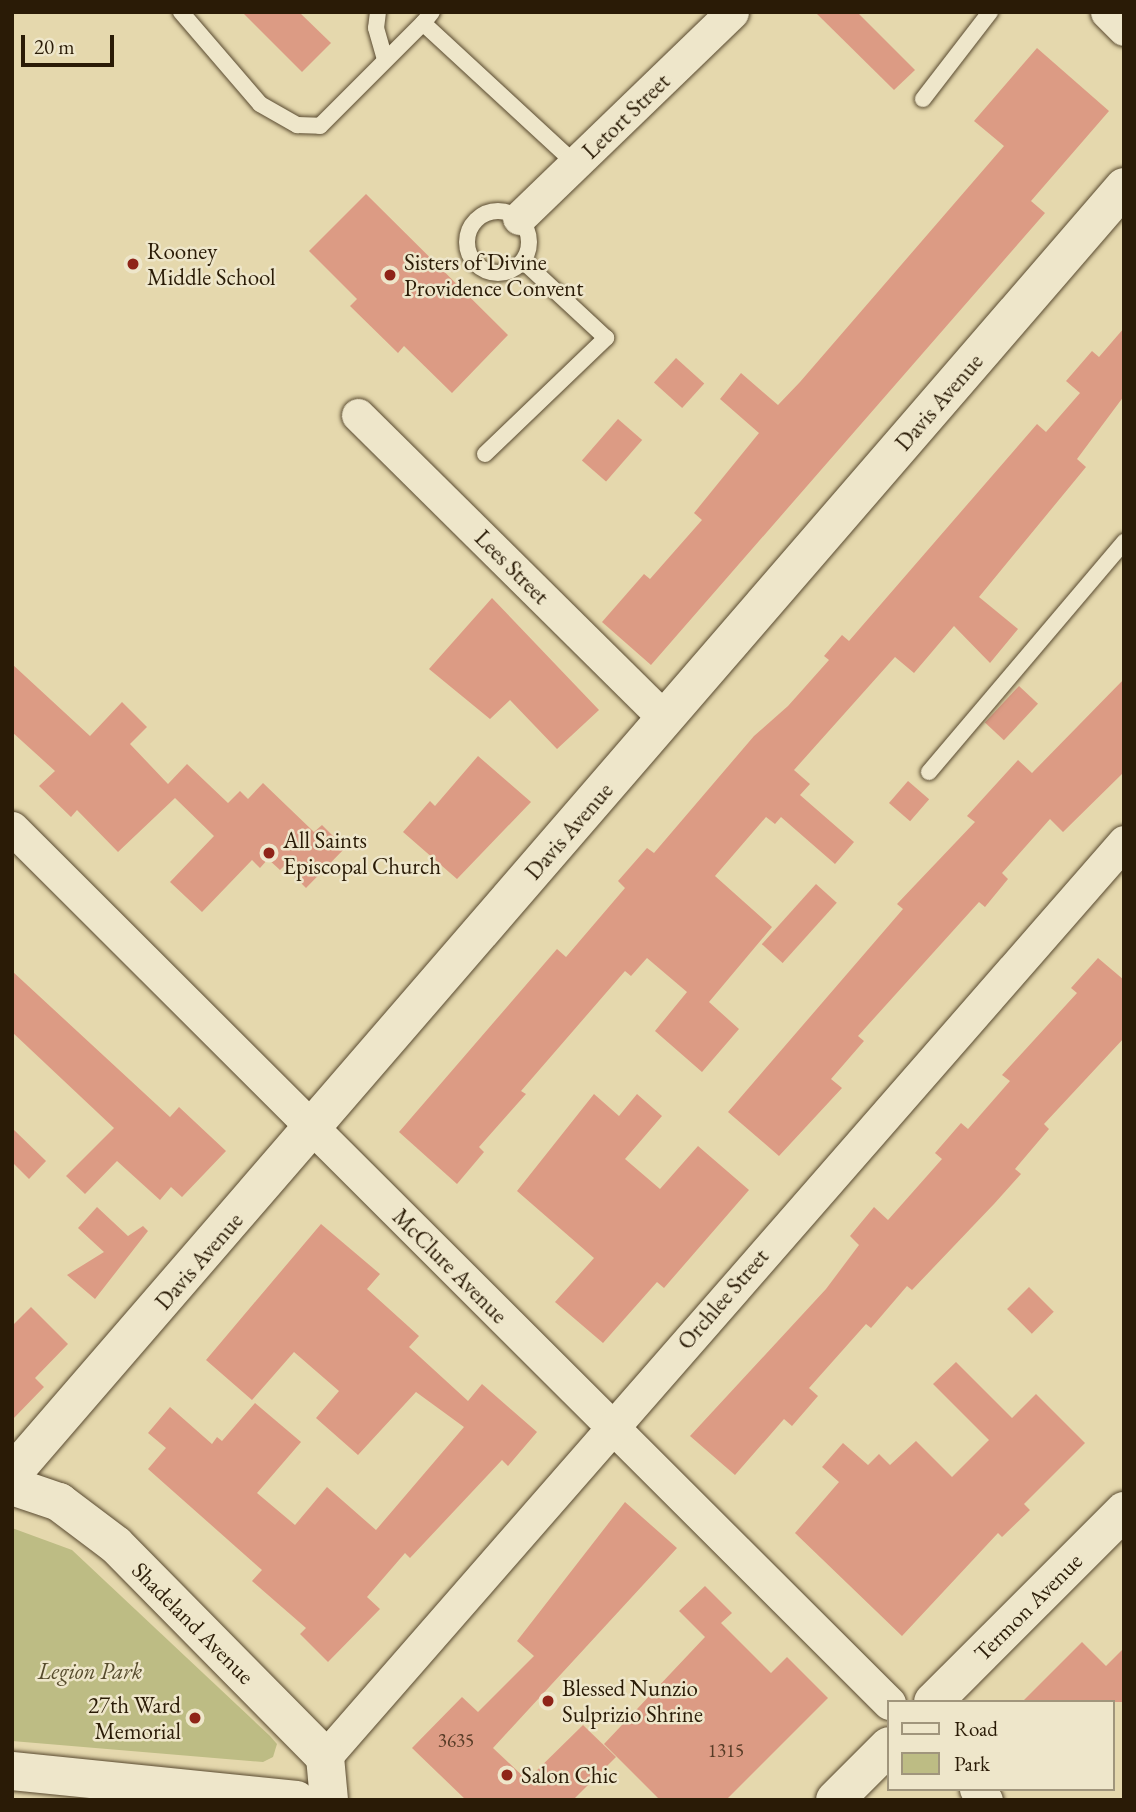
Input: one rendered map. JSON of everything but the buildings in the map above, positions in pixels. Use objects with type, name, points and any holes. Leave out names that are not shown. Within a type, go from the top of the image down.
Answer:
[{"type":"street","name":"Letort Street","points":[[519,218],[732,12]]},
{"type":"street","points":[[1107,12],[1124,29]]},
{"type":"street","name":"Davis Avenue","points":[[12,1474],[314,1130],[1124,187]]},
{"type":"street","name":"Lees Street","points":[[358,415],[665,719]]},
{"type":"street","name":"McClure Avenue","points":[[12,828],[888,1702]]},
{"type":"street","name":"Orchlee Street","points":[[325,1757],[1124,842]]},
{"type":"street","name":"Shadeland Avenue","points":[[12,1486],[59,1502],[116,1545],[325,1757]]},
{"type":"street","name":"Termon Avenue","points":[[935,1700],[1124,1511]]},
{"type":"street","points":[[835,1800],[888,1747]]},
{"type":"street","points":[[325,1757],[329,1800]]},
{"type":"street","points":[[12,1771],[78,1788],[297,1800]]},
{"type":"lane","points":[[181,12],[260,104],[297,125],[320,126],[428,18],[576,164]]},
{"type":"lane","points":[[378,12],[376,27],[385,60]]},
{"type":"lane","points":[[923,99],[990,12]]},
{"type":"lane","points":[[487,212],[508,212],[519,218],[530,242],[523,261],[506,272],[487,271],[467,247],[471,226],[487,212]]},
{"type":"lane","points":[[485,454],[606,338],[523,261]]},
{"type":"lane","points":[[929,772],[1124,542]]},
{"type":"green space","name":"Legion Park","points":[[12,1528],[72,1550],[270,1736],[277,1744],[273,1757],[263,1762],[12,1741]]},
{"type":"place","name":"Rooney Middle School","points":[[133,264]]},
{"type":"place","name":"Sisters of Divine Providence Convent","points":[[390,275]]},
{"type":"place","name":"All Saints Episcopal Church","points":[[269,853]]},
{"type":"place","name":"Blessed Nunzio Sulprizio Shrine","points":[[548,1701]]},
{"type":"place","name":"27th Ward Memorial","points":[[195,1718]]},
{"type":"place","name":"Salon Chic","points":[[507,1775]]}]
